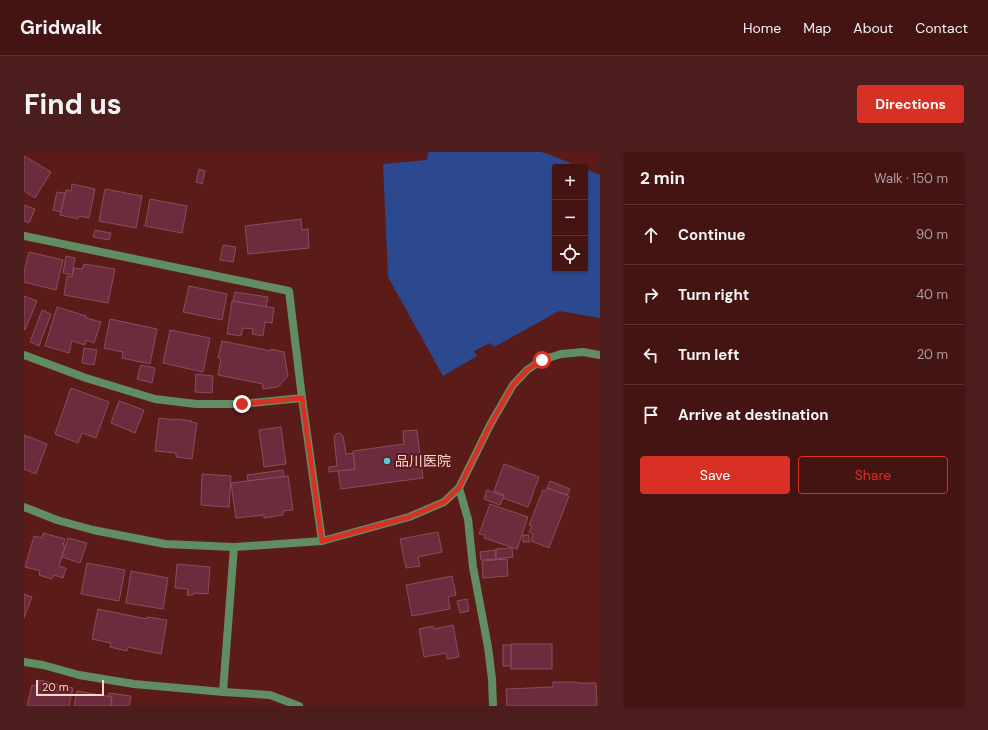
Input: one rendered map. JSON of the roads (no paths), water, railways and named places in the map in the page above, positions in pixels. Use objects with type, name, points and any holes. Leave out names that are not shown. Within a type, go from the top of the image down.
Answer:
[{"type":"street","points":[[24,236],[289,291],[322,541]]},
{"type":"street","points":[[24,507],[58,520],[93,530],[165,544],[234,547],[322,541],[409,517],[444,502],[459,488],[490,425],[513,385],[527,370],[542,360],[561,354],[584,352],[600,355]]},
{"type":"street","points":[[24,355],[86,378],[155,400],[196,404],[242,404],[302,398]]},
{"type":"street","points":[[459,488],[468,519],[473,567],[488,647],[492,678],[493,706]]},
{"type":"street","points":[[223,692],[234,547]]},
{"type":"street","points":[[24,663],[43,665],[79,675],[134,684],[270,695],[299,706]]},
{"type":"water","points":[[428,152],[541,152],[573,164],[552,164],[552,272],[588,272],[588,170],[600,175],[600,318],[559,311],[494,347],[490,343],[474,351],[477,356],[443,376],[388,277],[383,164],[427,160]]},
{"type":"place","name":"品川医院","points":[[387,461]]}]
